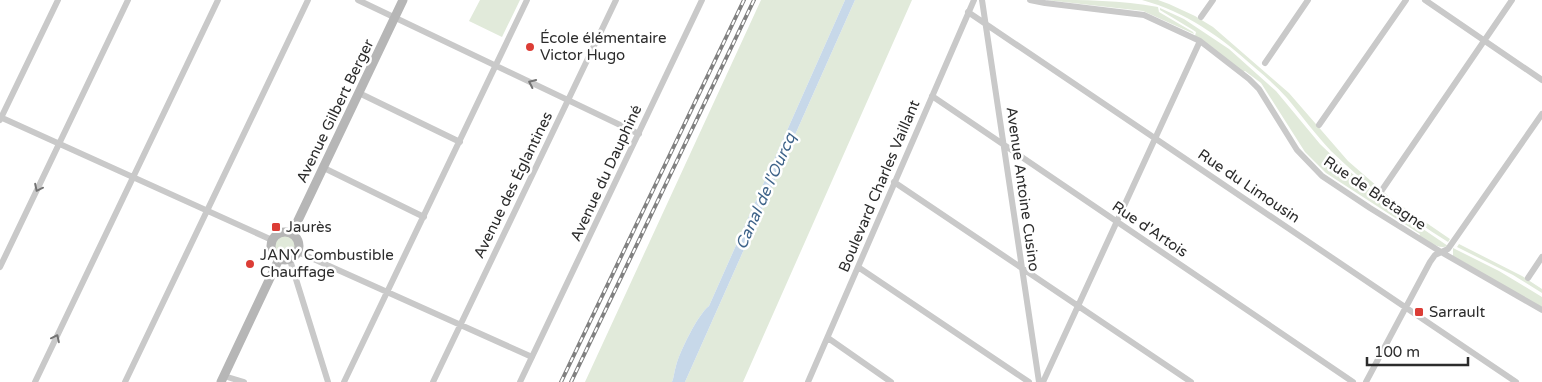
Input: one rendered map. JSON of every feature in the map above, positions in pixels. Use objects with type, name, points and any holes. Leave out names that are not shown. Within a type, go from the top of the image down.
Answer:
[{"type":"street","points":[[58,0],[0,118],[272,240]]},
{"type":"street","points":[[0,267],[128,0]]},
{"type":"street","points":[[35,382],[218,0]]},
{"type":"street","points":[[125,382],[308,0]]},
{"type":"street","points":[[358,0],[638,134]]},
{"type":"street","name":"Avenue Gilbert Berger","points":[[292,233],[403,0]]},
{"type":"street","points":[[344,382],[527,0]]},
{"type":"street","name":"Avenue des Églantines","points":[[433,382],[616,0]]},
{"type":"street","name":"Avenue du Dauphiné","points":[[520,382],[702,0]]},
{"type":"street","name":"Boulevard Charles Vaillant","points":[[808,382],[974,0]]},
{"type":"street","name":"Avenue Antoine Cusino","points":[[982,0],[1039,382]]},
{"type":"street","name":"Rue de Bretagne","points":[[1030,0],[1144,15],[1200,41],[1247,77],[1259,89],[1298,150],[1322,176],[1441,252],[1542,310]]},
{"type":"street","points":[[1201,17],[1213,0]]},
{"type":"street","points":[[1265,63],[1308,0]]},
{"type":"street","points":[[1319,125],[1406,0]]},
{"type":"street","points":[[1425,0],[1542,80]]},
{"type":"street","points":[[1382,190],[1512,0]]},
{"type":"street","name":"Rue du Limousin","points":[[968,12],[1516,382]]},
{"type":"street","points":[[1044,382],[1200,41]]},
{"type":"street","points":[[359,93],[460,142]]},
{"type":"street","name":"Rue d'Artois","points":[[932,96],[1353,382]]},
{"type":"street","points":[[1366,382],[1430,262],[1441,252],[1448,249],[1542,114]]},
{"type":"street","points":[[324,168],[424,217]]},
{"type":"street","points":[[894,182],[1022,266],[1191,382]]},
{"type":"street","points":[[278,233],[292,233],[298,239],[300,248],[290,260],[279,259],[271,251],[272,240],[278,233]]},
{"type":"street","points":[[298,252],[459,326],[532,357]]},
{"type":"street","points":[[1528,278],[1542,257]]},
{"type":"street","points":[[244,382],[223,379],[279,259]]},
{"type":"street","points":[[290,260],[328,382]]},
{"type":"street","points":[[858,267],[1029,382]]},
{"type":"street","points":[[828,338],[891,382]]},
{"type":"green space","points":[[480,0],[520,0],[502,37],[469,21]]},
{"type":"green space","points":[[761,0],[845,0],[709,306],[700,317],[685,343],[672,382],[585,382]]},
{"type":"green space","points":[[855,0],[912,0],[743,382],[685,382]]},
{"type":"green space","points":[[1046,0],[1088,0],[1158,7],[1159,12],[1194,34],[1143,11]]},
{"type":"green space","points":[[1142,0],[1158,0],[1169,4],[1213,27],[1289,93],[1348,161],[1393,200],[1450,239],[1448,242],[1387,200],[1344,164],[1325,145],[1287,98],[1229,46],[1202,27],[1173,11]]},
{"type":"green space","points":[[1160,8],[1184,19],[1229,49],[1276,91],[1320,144],[1343,166],[1404,216],[1448,246],[1441,247],[1429,242],[1419,236],[1420,234],[1326,173],[1305,152],[1261,83],[1195,36],[1196,32],[1160,10]]},
{"type":"green space","points":[[285,234],[293,238],[297,246],[293,254],[285,258],[277,254],[273,246],[277,238]]},
{"type":"green space","points":[[1459,244],[1522,276],[1542,289],[1542,293],[1513,275],[1457,247]]},
{"type":"green space","points":[[1453,248],[1499,271],[1542,297],[1542,308],[1453,256]]},
{"type":"water","name":"Canal de l'Ourcq","points":[[845,0],[855,0],[685,382],[672,382],[685,343],[700,317],[709,306]]},
{"type":"railway","points":[[561,382],[744,0]]},
{"type":"railway","points":[[571,382],[754,0]]},
{"type":"place","name":"École élémentaire Victor Hugo","points":[[530,47]]},
{"type":"place","name":"Jaurès","points":[[276,227]]},
{"type":"place","name":"JANY Combustible Chauffage","points":[[250,264]]},
{"type":"place","name":"Sarrault","points":[[1419,312]]}]
